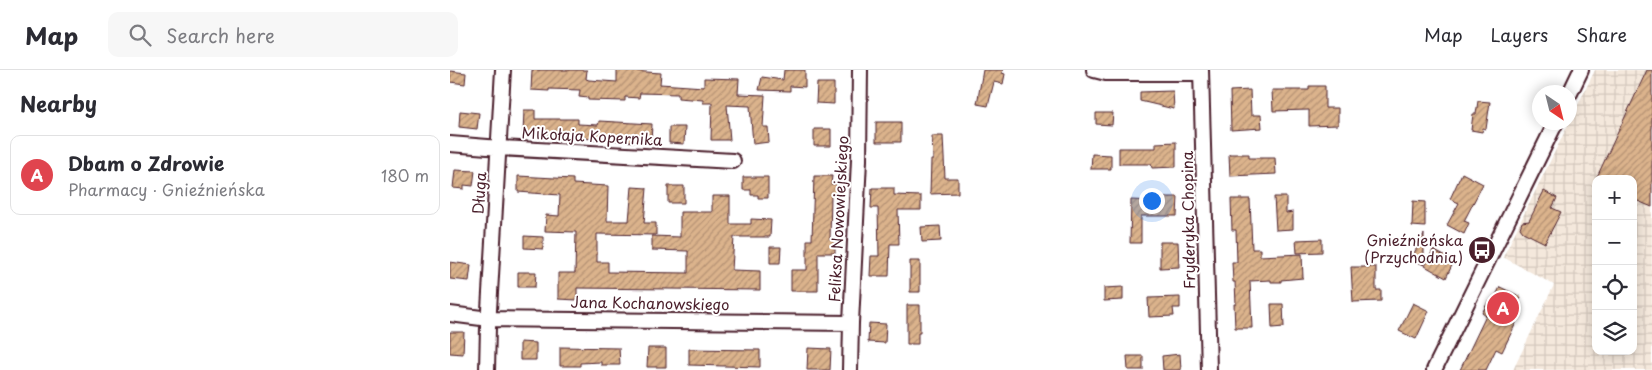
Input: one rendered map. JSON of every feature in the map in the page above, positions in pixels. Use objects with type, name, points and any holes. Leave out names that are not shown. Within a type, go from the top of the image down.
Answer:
[{"type":"street","name":"Długa","points":[[487,370],[503,70]]},
{"type":"street","name":"Feliksa Nowowiejskiego","points":[[850,370],[859,160],[860,70]]},
{"type":"street","points":[[1094,70],[1106,73],[1201,72]]},
{"type":"street","points":[[1573,85],[1580,70]]},
{"type":"street","name":"Fryderyka Chopina","points":[[1201,72],[1209,370]]},
{"type":"street","points":[[1434,370],[1552,130]]},
{"type":"street","name":"Mikołaja Kopernika","points":[[450,144],[733,161]]},
{"type":"street","name":"Jana Kochanowskiego","points":[[450,314],[489,319],[851,323]]},
{"type":"shaded area","points":[[1595,70],[1652,70],[1652,370],[1513,370],[1554,285],[1503,257],[1565,130],[1577,130],[1577,107]]},
{"type":"building","points":[[532,70],[587,70],[586,79],[617,82],[617,70],[661,73],[660,84],[704,87],[704,78],[739,79],[738,94],[765,95],[763,127],[768,127],[769,142],[753,144],[750,106],[727,105],[730,140],[711,140],[712,103],[703,103],[703,100],[678,98],[678,94],[640,93],[639,98],[625,97],[625,101],[588,100],[588,98],[579,97],[580,90],[531,90]]},
{"type":"building","points":[[784,70],[805,70],[805,87],[790,86],[790,91],[759,90],[762,77],[783,80]]},
{"type":"building","points":[[983,70],[1003,70],[1002,73],[1005,74],[1003,84],[994,82],[988,106],[977,104]]},
{"type":"building","points":[[1647,70],[1652,70],[1652,207],[1637,201],[1637,175],[1598,175]]},
{"type":"building","points":[[450,71],[466,73],[465,84],[450,82]]},
{"type":"building","points":[[817,83],[834,83],[834,104],[816,103]]},
{"type":"building","points":[[1309,86],[1325,86],[1325,108],[1338,108],[1338,125],[1309,126],[1309,110],[1273,111],[1272,90],[1309,90]]},
{"type":"building","points":[[1250,90],[1251,115],[1261,115],[1262,128],[1231,130],[1230,91]]},
{"type":"building","points":[[1173,91],[1174,109],[1140,101],[1140,92]]},
{"type":"building","points":[[1478,101],[1490,102],[1486,129],[1483,128],[1482,132],[1471,130],[1473,114],[1476,114]]},
{"type":"building","points":[[524,110],[535,110],[535,119],[578,119],[578,124],[598,125],[599,121],[652,124],[651,143],[523,134]]},
{"type":"building","points":[[460,111],[479,113],[477,129],[459,127]]},
{"type":"building","points":[[1096,113],[1113,113],[1112,125],[1096,124]]},
{"type":"building","points":[[876,122],[901,122],[901,142],[876,142]]},
{"type":"building","points":[[669,127],[685,127],[684,144],[669,143]]},
{"type":"building","points":[[814,129],[831,129],[831,146],[814,146]]},
{"type":"building","points":[[932,136],[943,136],[945,178],[958,178],[958,193],[930,194],[931,160],[933,160]]},
{"type":"building","points":[[1176,142],[1176,167],[1152,168],[1151,164],[1119,164],[1119,148],[1156,148],[1156,143]]},
{"type":"building","points":[[1092,154],[1111,155],[1111,169],[1091,169]]},
{"type":"building","points":[[1229,154],[1249,154],[1249,158],[1275,158],[1276,174],[1230,176]]},
{"type":"building","points":[[455,170],[475,171],[473,186],[464,185],[464,189],[453,188]]},
{"type":"building","points":[[1462,173],[1483,184],[1464,221],[1469,223],[1464,234],[1447,225],[1459,203],[1450,199]]},
{"type":"building","points":[[518,176],[573,179],[573,184],[608,186],[607,221],[629,221],[632,187],[647,188],[644,223],[656,223],[656,235],[597,234],[597,262],[608,262],[608,272],[688,273],[688,251],[652,250],[652,236],[680,237],[680,212],[712,212],[712,196],[730,196],[730,224],[751,224],[751,219],[771,220],[770,237],[734,237],[732,270],[760,271],[760,290],[577,288],[577,300],[558,299],[558,273],[575,273],[576,232],[545,231],[546,215],[559,216],[560,195],[518,192]]},
{"type":"building","points":[[814,176],[832,176],[831,184],[837,184],[837,195],[831,195],[830,240],[835,240],[835,253],[818,253],[818,291],[791,291],[791,270],[807,270],[807,240],[812,240]]},
{"type":"building","points":[[743,177],[768,177],[768,198],[758,198],[758,195],[751,195],[751,190],[743,190]]},
{"type":"building","points":[[668,186],[684,186],[684,203],[668,203]]},
{"type":"building","points":[[872,188],[894,188],[894,195],[921,196],[921,210],[898,210],[899,244],[890,244],[889,276],[870,276],[871,256],[879,256],[878,208],[871,208]]},
{"type":"building","points":[[1544,191],[1557,198],[1552,208],[1561,212],[1545,243],[1523,232],[1520,228],[1522,222],[1529,221]]},
{"type":"building","points":[[1154,197],[1178,197],[1177,216],[1141,216],[1141,243],[1130,243],[1131,200],[1154,201]]},
{"type":"building","points":[[1274,197],[1286,197],[1286,213],[1293,212],[1293,229],[1276,230]]},
{"type":"building","points":[[1231,199],[1250,199],[1252,249],[1260,249],[1260,256],[1302,254],[1303,278],[1281,280],[1281,282],[1271,282],[1271,280],[1250,281],[1252,328],[1235,328],[1235,282],[1233,282],[1232,262],[1237,262],[1236,230],[1232,230]]},
{"type":"building","points":[[1413,201],[1425,202],[1425,227],[1412,226]]},
{"type":"building","points":[[940,226],[941,241],[922,242],[921,227]]},
{"type":"building","points":[[1424,234],[1424,265],[1411,259]]},
{"type":"building","points":[[524,236],[543,237],[543,249],[524,248]]},
{"type":"building","points":[[1322,239],[1322,252],[1297,253],[1296,240]]},
{"type":"building","points":[[1160,242],[1178,242],[1179,267],[1160,268]]},
{"type":"building","points":[[770,247],[781,247],[780,263],[770,263]]},
{"type":"building","points":[[1433,250],[1454,261],[1446,278],[1425,266]]},
{"type":"building","points":[[910,261],[920,261],[920,292],[910,292]]},
{"type":"building","points":[[450,262],[471,265],[469,281],[450,279]]},
{"type":"building","points":[[1351,267],[1376,267],[1376,290],[1381,290],[1381,301],[1353,302]]},
{"type":"building","points":[[518,272],[536,272],[535,287],[518,287]]},
{"type":"building","points":[[1123,287],[1123,300],[1104,301],[1104,288]]},
{"type":"building","points":[[1500,287],[1521,297],[1510,320],[1516,323],[1502,352],[1496,349],[1486,370],[1460,370],[1486,316],[1482,313],[1488,302],[1492,304]]},
{"type":"building","points":[[1180,297],[1180,308],[1173,308],[1174,316],[1149,317],[1148,298]]},
{"type":"building","points":[[1413,303],[1429,311],[1416,339],[1399,331]]},
{"type":"building","points":[[1271,304],[1283,304],[1284,327],[1272,328]]},
{"type":"building","points":[[907,305],[920,305],[918,344],[907,344]]},
{"type":"building","points":[[869,323],[886,324],[885,343],[868,342]]},
{"type":"building","points":[[450,332],[464,332],[463,354],[450,353]]},
{"type":"building","points":[[520,342],[536,343],[536,360],[520,360]]},
{"type":"building","points":[[560,347],[619,348],[620,365],[601,365],[601,362],[580,363],[580,366],[560,366]]},
{"type":"building","points":[[648,348],[666,348],[666,367],[647,367]]},
{"type":"building","points":[[808,348],[831,349],[830,370],[807,370]]},
{"type":"building","points":[[689,349],[760,350],[760,367],[689,365]]},
{"type":"building","points":[[1180,354],[1181,370],[1163,370],[1162,356]]},
{"type":"building","points":[[1127,356],[1143,356],[1143,370],[1128,370]]},
{"type":"place","name":"Gnieźnieńska (Przychodnia)","points":[[1482,250]]},
{"type":"place","name":"Dbam o Zdrowie","points":[[1503,308]]}]
